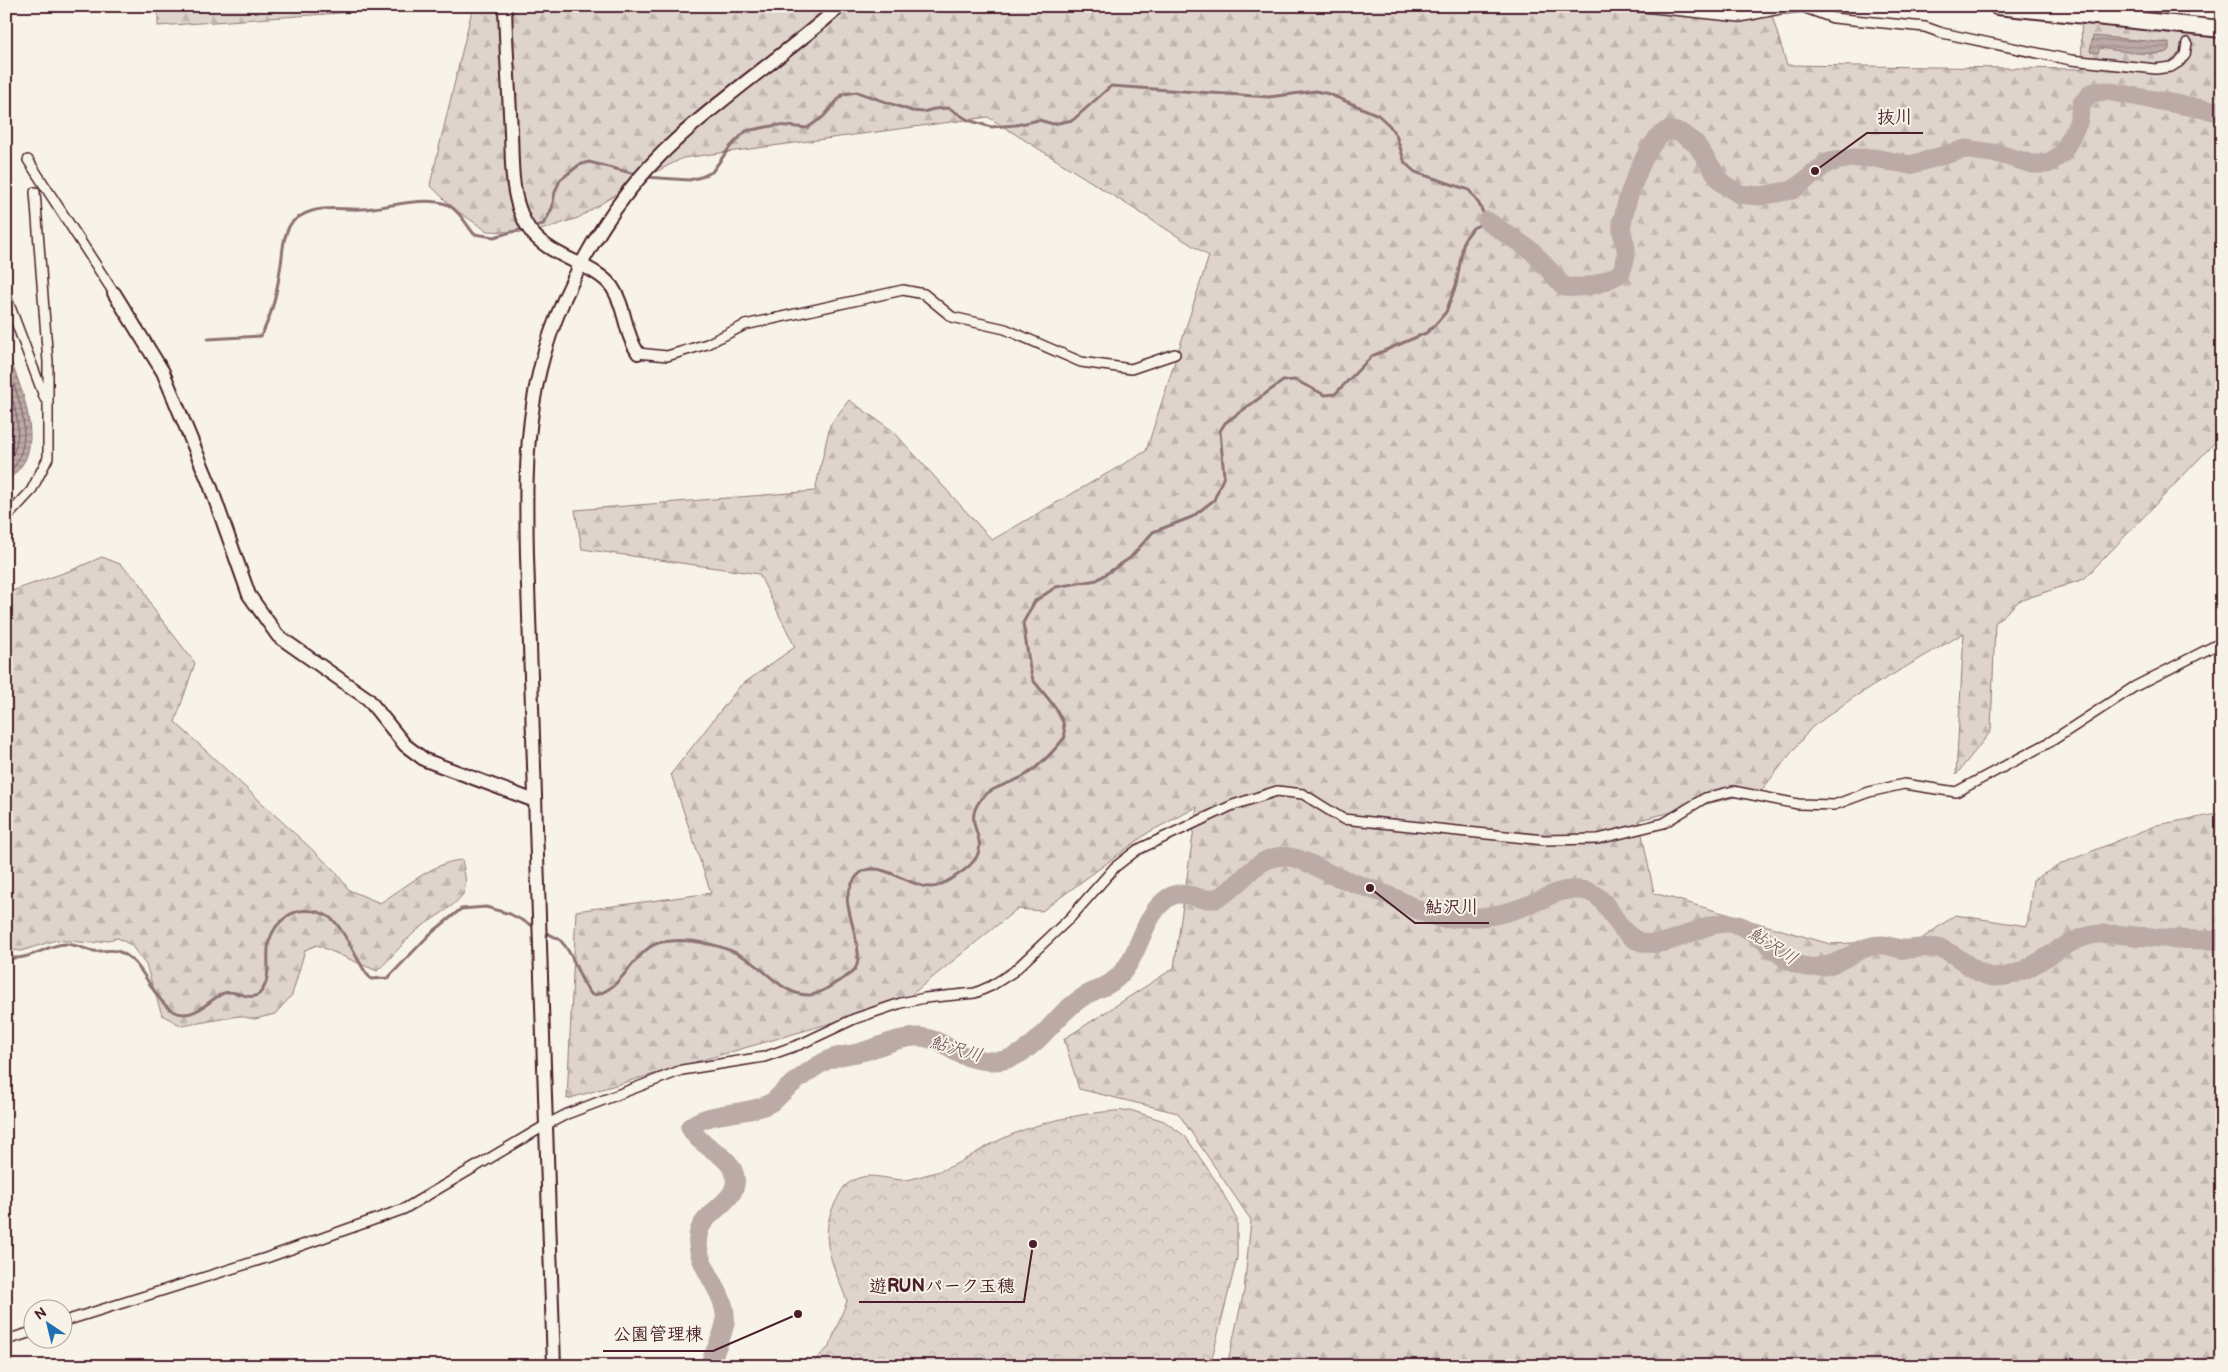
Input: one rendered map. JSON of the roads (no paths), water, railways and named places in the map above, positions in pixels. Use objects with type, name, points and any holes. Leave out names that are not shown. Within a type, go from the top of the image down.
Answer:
[{"type":"highway","points":[[1997,6],[2219,29]]},
{"type":"highway","points":[[2170,6],[2219,11]]},
{"type":"street","points":[[505,6],[513,172],[518,207],[532,233],[543,244],[554,253],[600,276],[610,285],[618,297],[632,344],[638,353],[666,356],[707,344],[746,325],[903,290],[924,294],[952,317],[1005,329],[1081,362],[1131,369],[1176,354]]},
{"type":"street","points":[[554,1366],[526,510],[528,446],[533,403],[542,363],[556,319],[580,266],[620,203],[646,171],[707,112],[787,51],[840,6]]},
{"type":"street","points":[[1634,6],[1684,9],[1740,18],[1804,6],[1833,18],[1925,26],[1942,33],[2071,60],[2156,69],[2171,67],[2179,62],[2185,55],[2188,43]]},
{"type":"street","points":[[28,160],[163,372],[210,485],[249,595],[278,636],[368,699],[405,745],[425,760],[535,801]]},
{"type":"street","points":[[6,518],[30,490],[48,458],[46,404],[48,362],[35,192]]},
{"type":"street","points":[[6,296],[46,404]]},
{"type":"street","points":[[72,1319],[266,1258],[404,1209],[546,1124],[567,1114],[682,1070],[764,1057],[801,1044],[854,1019],[901,1002],[975,993],[991,986],[1019,966],[1071,917],[1115,867],[1137,850],[1233,805],[1277,791],[1303,794],[1343,819],[1544,840],[1598,839],[1664,823],[1705,798],[1733,791],[1798,804],[1816,805],[1834,805],[1869,792],[1904,784],[1956,792],[2050,742],[2134,687],[2222,642]]},
{"type":"street","points":[[6,1340],[22,1335]]},
{"type":"water","points":[[2093,36],[2169,43],[2169,51],[2146,54],[2100,48],[2098,53],[2090,51]]},
{"type":"water","points":[[6,348],[25,402],[30,432],[26,458],[20,468],[6,482]]},
{"type":"waterway","points":[[542,931],[560,940],[565,946],[583,982],[592,995],[612,987],[636,960],[652,946],[662,942],[673,941],[696,942],[719,946],[729,950],[749,960],[785,988],[801,994],[817,994],[849,975],[855,969],[858,956],[858,948],[847,900],[855,878],[865,870],[877,869],[929,887],[940,885],[962,872],[974,860],[979,850],[979,841],[974,823],[974,813],[979,802],[994,789],[1030,772],[1065,737],[1063,722],[1055,707],[1033,680],[1030,668],[1023,623],[1035,601],[1056,587],[1097,580],[1130,558],[1153,532],[1192,517],[1214,500],[1224,476],[1220,431],[1225,423],[1283,381],[1295,380],[1325,395],[1335,394],[1372,356],[1426,333],[1446,312],[1456,285],[1464,240],[1473,228],[1487,221],[1479,204],[1469,190],[1415,172],[1405,163],[1396,135],[1378,115],[1329,94],[1316,91],[1269,97],[1111,86],[1073,120],[1053,124],[1039,120],[1016,125],[991,127],[968,120],[949,108],[923,112],[912,111],[857,92],[843,94],[823,117],[807,128],[777,125],[746,131],[730,147],[712,172],[701,177],[689,180],[645,177]]},
{"type":"waterway","points":[[1487,221],[1532,251],[1564,287],[1586,286],[1600,283],[1621,273],[1626,253],[1622,224],[1632,186],[1644,158],[1660,136],[1668,130],[1681,133],[1696,144],[1722,183],[1739,194],[1760,196],[1793,190],[1829,162],[1853,158],[1875,158],[1910,165],[1965,149],[1999,154],[2032,164],[2047,164],[2062,154],[2078,123],[2082,103],[2091,93],[2106,91],[2214,111],[2222,110]]},
{"type":"waterway","points":[[532,227],[543,224],[552,208],[555,192],[560,180],[579,165],[589,162],[639,175]]},
{"type":"waterway","points":[[208,339],[261,336],[276,295],[287,230],[300,216],[309,212],[324,209],[362,209],[426,201],[450,206],[462,217],[474,234],[494,237],[526,228]]},
{"type":"waterway","name":"鮎沢川","points":[[709,1366],[724,1328],[725,1312],[722,1301],[701,1258],[698,1236],[705,1220],[732,1193],[735,1186],[735,1177],[728,1162],[700,1140],[690,1127],[708,1118],[752,1109],[772,1102],[805,1074],[832,1058],[861,1052],[905,1038],[920,1037],[931,1039],[960,1054],[992,1061],[1005,1060],[1022,1053],[1040,1038],[1073,1004],[1089,993],[1115,980],[1120,975],[1135,952],[1152,916],[1164,901],[1178,894],[1206,899],[1221,896],[1254,868],[1276,857],[1283,856],[1298,859],[1442,919],[1503,913],[1521,908],[1561,891],[1580,890],[1590,892],[1604,903],[1621,927],[1636,940],[1647,943],[1670,941],[1705,927],[1728,923],[1739,925],[1748,930],[1783,957],[1802,966],[1826,966],[1874,946],[1884,945],[1901,949],[1934,947],[1951,953],[1983,974],[1997,977],[2022,971],[2068,944],[2097,934],[2222,940]]},
{"type":"waterway","points":[[6,957],[22,957],[65,944],[94,951],[117,951],[127,956],[136,964],[165,1005],[174,1011],[184,1014],[200,1009],[224,993],[233,992],[252,997],[260,993],[268,975],[268,948],[272,934],[279,923],[285,918],[300,911],[318,912],[334,921],[371,979],[388,978],[429,935],[461,909],[486,907],[510,914],[537,928]]},
{"type":"tunnel","points":[[2187,43],[2191,6]]},
{"type":"place","name":"抜川","points":[[1815,171]]},
{"type":"place","name":"鮎沢川","points":[[1370,888]]},
{"type":"place","name":"遊RUNパーク玉穂","points":[[1033,1244]]},
{"type":"place","name":"公園管理棟","points":[[798,1314]]}]
